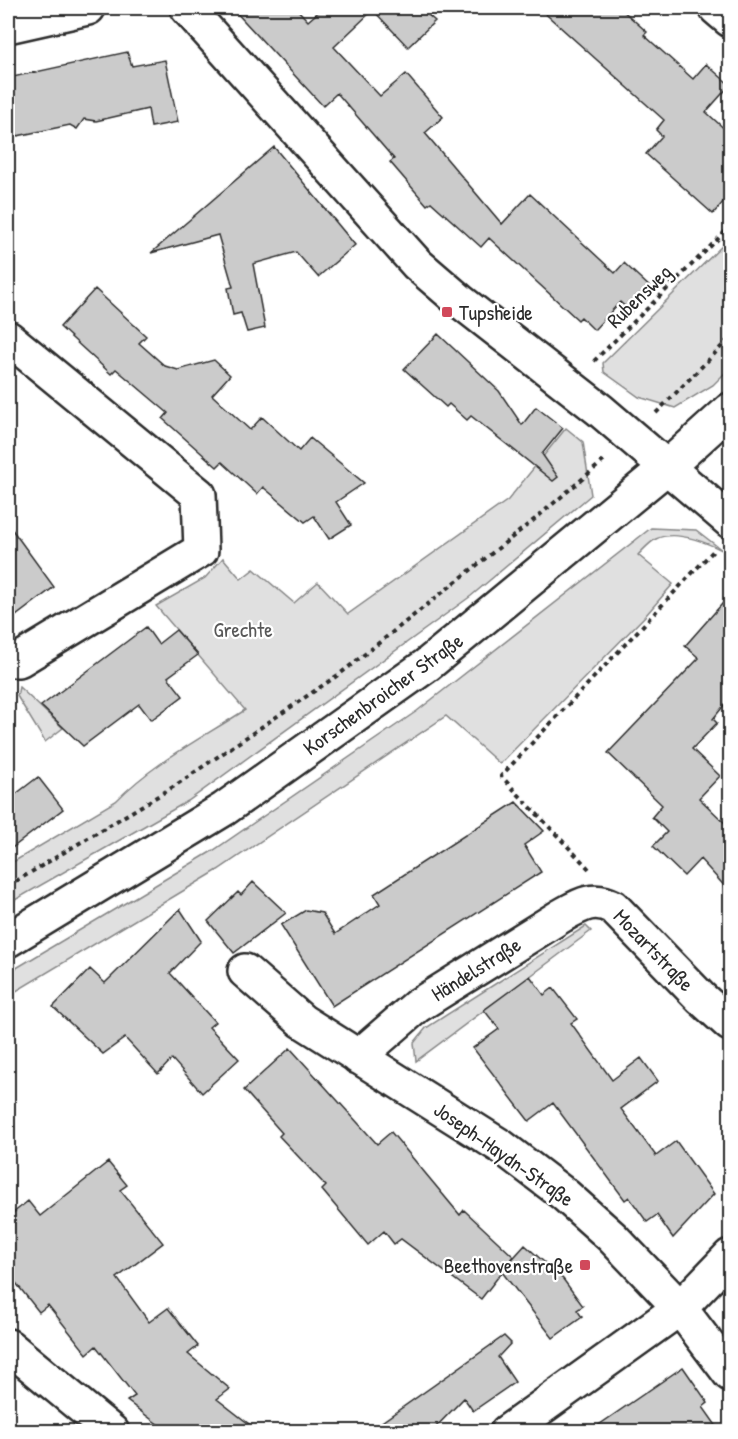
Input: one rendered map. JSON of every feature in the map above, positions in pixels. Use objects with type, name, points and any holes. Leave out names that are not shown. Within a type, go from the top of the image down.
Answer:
[{"type":"street","points":[[8,26],[88,8]]},
{"type":"street","points":[[187,8],[417,264],[460,301],[569,385],[667,467],[726,531]]},
{"type":"street","points":[[716,8],[730,20]]},
{"type":"street","points":[[8,338],[199,495],[201,550],[19,660],[8,660]]},
{"type":"street","name":"Korschenbroicher Straße","points":[[8,940],[224,809],[427,665],[667,467],[730,410]]},
{"type":"street","name":"Händelstraße","points":[[358,1057],[417,1006],[572,909],[590,902],[604,902]]},
{"type":"street","name":"Mozartstraße","points":[[604,902],[613,907],[701,998],[730,1024]]},
{"type":"street","name":"Joseph-Haydn-Straße","points":[[245,971],[302,1021],[502,1147],[566,1195],[612,1237],[680,1308],[730,1374]]},
{"type":"street","points":[[507,1431],[680,1308],[730,1256]]},
{"type":"street","points":[[8,1346],[112,1431]]},
{"type":"path","name":"Rubensweg","points":[[569,385],[730,227]]},
{"type":"path","points":[[8,886],[173,787],[341,673],[536,519],[632,437],[730,338]]},
{"type":"path","points":[[604,902],[592,872],[501,776],[726,531]]},
{"type":"green space","points":[[730,238],[730,368],[713,385],[675,408],[639,397],[604,372],[603,363]]},
{"type":"green space","name":"Grechte","points":[[566,428],[583,442],[591,495],[471,596],[188,801],[8,904],[8,865],[116,801],[130,787],[162,763],[245,710],[156,606],[205,578],[223,558],[241,579],[254,569],[294,603],[318,582],[348,614],[508,500]]},
{"type":"green space","points":[[651,528],[696,530],[722,550],[680,536],[656,539],[647,546],[638,555],[673,584],[646,615],[500,764],[446,716],[218,870],[8,996],[8,973],[214,850],[417,711]]},
{"type":"green space","points":[[19,687],[63,728],[45,742],[17,696]]},
{"type":"green space","points":[[586,926],[591,931],[416,1061],[414,1043],[426,1028]]},
{"type":"building","points":[[232,8],[296,8],[308,21],[323,8],[420,8],[435,21],[408,47],[373,10],[334,47],[380,96],[406,74],[443,117],[425,133],[502,224],[530,194],[615,273],[624,263],[652,289],[631,312],[620,302],[594,330],[581,317],[578,320],[489,238],[481,247],[431,202],[427,205],[390,162],[394,159],[337,93],[323,106]]},
{"type":"building","points":[[539,8],[620,8],[647,32],[644,35],[693,79],[706,64],[730,85],[706,112],[730,134],[730,194],[713,214],[646,154],[662,136],[656,130],[664,120]]},
{"type":"building","points":[[127,52],[132,66],[165,60],[178,122],[151,127],[148,109],[96,121],[84,119],[77,129],[70,125],[17,136],[8,78]]},
{"type":"building","points":[[274,147],[355,245],[318,277],[296,252],[253,264],[265,328],[247,332],[241,313],[233,315],[228,288],[233,287],[218,235],[151,253]]},
{"type":"building","points":[[95,289],[146,336],[139,343],[165,366],[178,370],[214,360],[230,375],[212,395],[250,430],[262,417],[299,451],[310,438],[364,483],[336,502],[351,525],[329,539],[314,516],[305,522],[263,487],[257,494],[222,462],[217,467],[163,419],[168,413],[116,369],[111,374],[60,327]]},
{"type":"building","points":[[438,334],[499,391],[522,425],[536,407],[563,428],[542,454],[558,477],[553,481],[471,416],[467,420],[449,404],[446,407],[404,369]]},
{"type":"building","points":[[8,524],[54,587],[8,622]]},
{"type":"building","points":[[730,595],[730,698],[713,719],[717,723],[692,749],[720,776],[699,798],[730,828],[730,892],[700,859],[684,876],[653,846],[667,832],[652,817],[662,805],[608,753],[699,658],[685,646]]},
{"type":"building","points":[[146,627],[158,644],[176,630],[198,655],[168,677],[183,696],[151,720],[139,704],[83,746],[41,706]]},
{"type":"building","points":[[38,777],[63,809],[8,851],[8,800]]},
{"type":"building","points":[[516,802],[544,831],[524,845],[541,872],[332,1006],[281,925],[306,910],[322,913],[335,934],[380,904],[374,894]]},
{"type":"building","points":[[253,882],[286,913],[234,953],[208,921],[238,892],[241,895]]},
{"type":"building","points":[[180,909],[201,941],[170,973],[215,1022],[209,1027],[239,1059],[202,1093],[172,1059],[158,1074],[125,1038],[103,1054],[53,1007],[90,969],[105,983]]},
{"type":"building","points":[[530,976],[544,995],[553,988],[577,1019],[571,1023],[612,1080],[641,1058],[658,1081],[621,1109],[656,1156],[676,1141],[714,1194],[673,1238],[657,1215],[647,1222],[629,1197],[625,1200],[553,1103],[529,1121],[473,1048],[499,1029],[484,1010]]},
{"type":"building","points":[[290,1048],[377,1144],[391,1132],[460,1215],[464,1210],[513,1256],[506,1266],[525,1245],[563,1279],[583,1306],[577,1310],[582,1317],[553,1338],[502,1272],[481,1299],[401,1239],[394,1244],[384,1231],[368,1245],[322,1190],[326,1186],[279,1136],[282,1133],[244,1090]]},
{"type":"building","points":[[108,1162],[127,1185],[120,1190],[163,1243],[117,1278],[149,1322],[168,1308],[198,1346],[188,1354],[230,1389],[217,1399],[258,1431],[167,1431],[127,1401],[135,1396],[96,1346],[87,1354],[48,1305],[39,1312],[8,1273],[8,1217],[28,1201],[40,1216]]},
{"type":"building","points":[[504,1336],[511,1343],[498,1357],[515,1382],[473,1411],[464,1398],[432,1431],[369,1431]]},
{"type":"building","points":[[683,1367],[708,1403],[703,1407],[720,1431],[590,1431]]},
{"type":"place","name":"Tupsheide","points":[[447,312]]},
{"type":"place","name":"Beethovenstraße","points":[[585,1265]]}]
